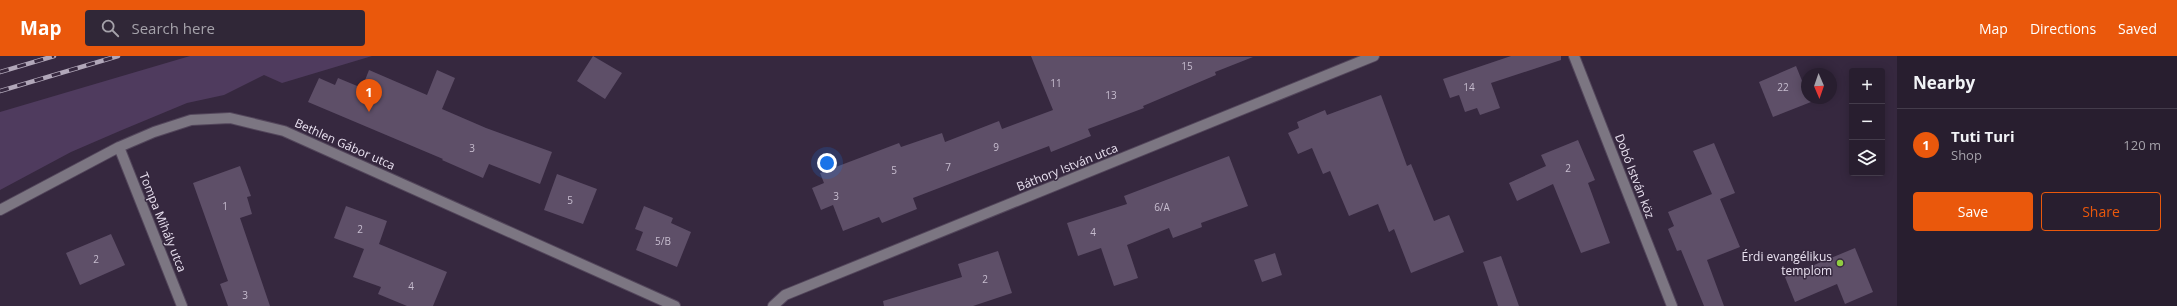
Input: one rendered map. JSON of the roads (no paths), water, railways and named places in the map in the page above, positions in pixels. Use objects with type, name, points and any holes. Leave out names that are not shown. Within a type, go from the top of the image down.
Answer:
[{"type":"street","name":"Báthory István utca","points":[[772,306],[785,295],[1374,56]]},
{"type":"street","name":"Dobó István köz","points":[[1574,56],[1672,306]]},
{"type":"street","name":"Bethlen Gábor utca","points":[[0,210],[119,147],[154,132],[191,120],[230,118],[284,130],[675,306]]},
{"type":"street","name":"Tompa Mihály utca","points":[[119,147],[182,306]]},
{"type":"railway","points":[[0,72],[54,56]]},
{"type":"railway","points":[[0,91],[118,56]]},
{"type":"place","name":"Tuti Turi","points":[[369,112]]},
{"type":"place","name":"Érdi evangélikus templom","points":[[1840,263]]}]
